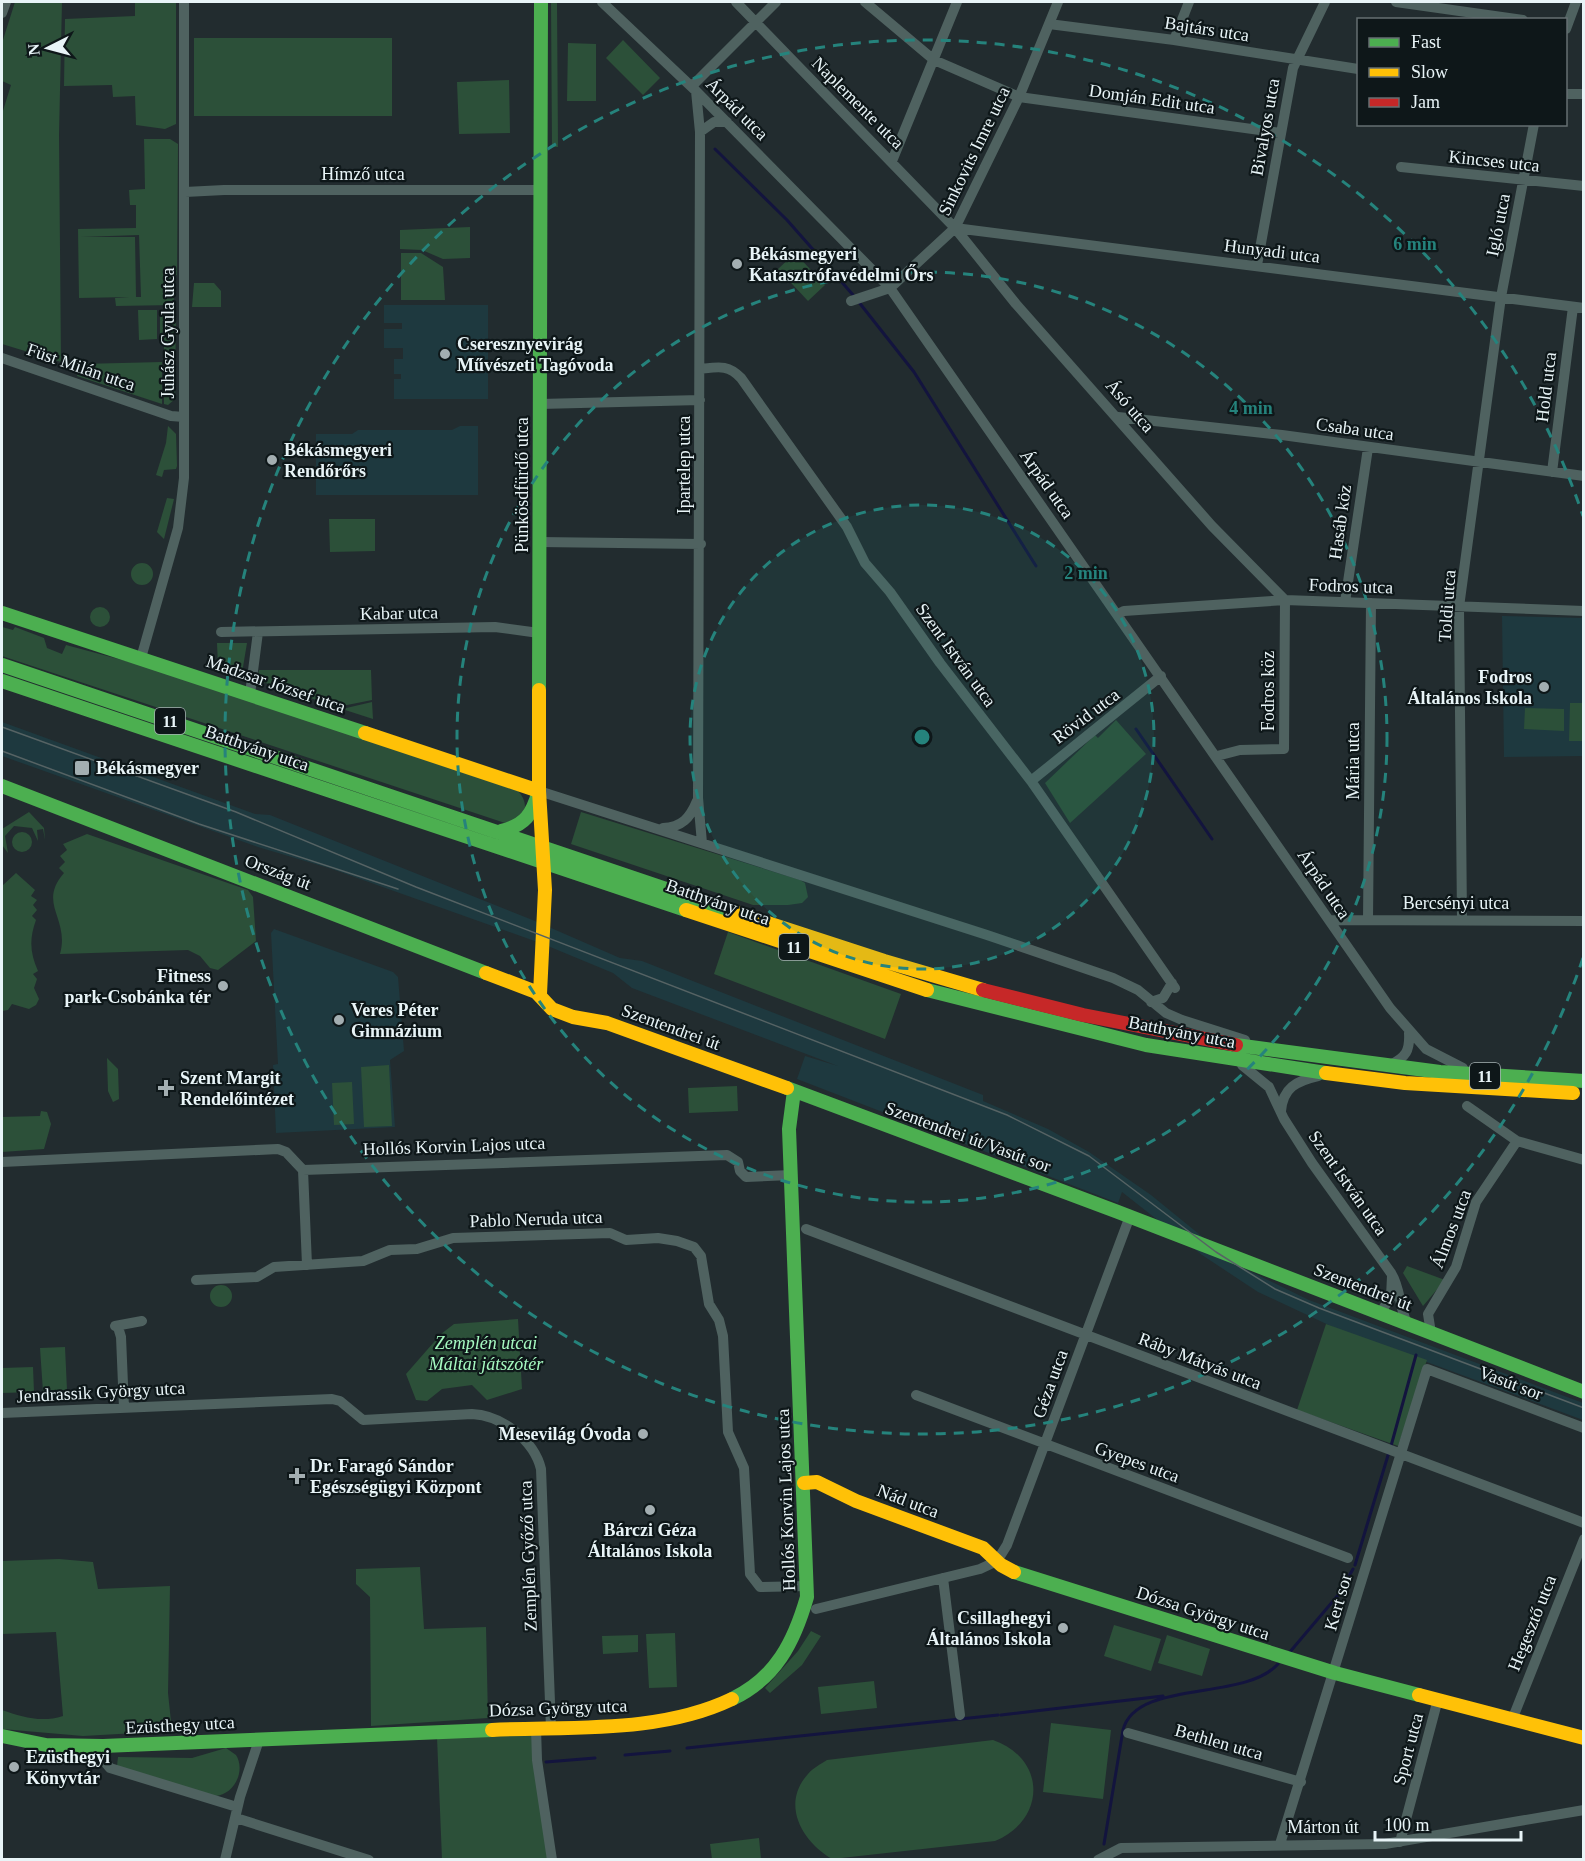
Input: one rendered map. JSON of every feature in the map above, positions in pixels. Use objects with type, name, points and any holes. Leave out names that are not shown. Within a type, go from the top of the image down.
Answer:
[{"type":"main road","name":"Pünkösdfürdő utca","points":[[540,994],[539,968],[544,927],[544,862],[538,791],[541,2]]},
{"type":"main road","name":"Madzsar József utca","points":[[2,612],[538,791]]},
{"type":"main road","name":"Batthyány utca","points":[[2,664],[938,977],[1142,1028],[1270,1049],[1387,1067],[1483,1076],[1584,1081]]},
{"type":"main road","name":"Batthyány utca","points":[[2,681],[934,993],[1146,1045],[1231,1060],[1405,1083],[1584,1094]]},
{"type":"main road","name":"Ország út","points":[[2,786],[540,994]]},
{"type":"main road","points":[[501,831],[525,823],[531,816],[538,791]]},
{"type":"main road","points":[[476,968],[520,978],[527,977],[539,968]]},
{"type":"main road","name":"Szentendrei út","points":[[540,994],[552,1009],[573,1017],[607,1023],[794,1091]]},
{"type":"main road","name":"Hollós Korvin Lajos utca","points":[[794,1091],[789,1129],[810,1608]]},
{"type":"main road","name":"Szentendrei út/Vasút sor","points":[[794,1091],[1130,1216]]},
{"type":"main road","name":"Szentendrei út","points":[[1130,1216],[1584,1392]]},
{"type":"main road","name":"Nád utca","points":[[804,1483],[817,1482],[856,1501],[982,1548],[997,1561]]},
{"type":"main road","name":"Dózsa György utca","points":[[997,1561],[1017,1573],[1284,1658],[1584,1738]]},
{"type":"main road","name":"Dózsa György utca","points":[[259,1740],[551,1728],[667,1720],[701,1712],[724,1704],[756,1684],[783,1661],[810,1608]]},
{"type":"main road","name":"Ezüsthegy utca","points":[[3,1740],[46,1745],[103,1746],[259,1740]]},
{"type":"street","points":[[2,13],[6,2]]},
{"type":"street","name":"Juhász Gyula utca","points":[[141,658],[178,528],[184,478],[184,2]]},
{"type":"street","name":"Árpád utca","points":[[602,2],[694,88],[890,288],[1409,1033],[1426,1049],[1450,1063],[1483,1076]]},
{"type":"street","name":"Naplemente utca","points":[[736,2],[955,228]]},
{"type":"street","points":[[694,88],[755,22],[777,2]]},
{"type":"street","name":"Domján Edit utca","points":[[865,2],[934,60],[1019,97],[1281,133]]},
{"type":"street","points":[[892,161],[957,2]]},
{"type":"street","name":"Sinkovits Imre utca","points":[[851,301],[890,288],[955,228],[1019,97],[1058,2]]},
{"type":"street","points":[[1174,40],[1189,2]]},
{"type":"street","name":"Bivalyos utca","points":[[1257,266],[1293,68],[1325,2]]},
{"type":"street","points":[[1396,2],[1509,18]]},
{"type":"street","points":[[1567,24],[1576,2]]},
{"type":"street","name":"Bajtárs utca","points":[[1049,24],[1174,40],[1357,69]]},
{"type":"street","name":"Ipartelep utca","points":[[694,88],[700,132],[699,798],[702,843]]},
{"type":"street","points":[[1567,94],[1584,94]]},
{"type":"street","points":[[700,132],[714,122],[727,122]]},
{"type":"street","name":"Igló utca","points":[[1501,297],[1534,126]]},
{"type":"street","name":"Kincses utca","points":[[1401,167],[1584,186]]},
{"type":"street","name":"Hímző utca","points":[[185,192],[541,190]]},
{"type":"street","name":"Hunyadi utca","points":[[955,228],[1578,308]]},
{"type":"street","name":"Ásó utca","points":[[955,228],[1016,304],[1212,526],[1285,600]]},
{"type":"street","name":"Toldi utca","points":[[1462,919],[1460,607],[1501,297]]},
{"type":"street","name":"Hold utca","points":[[1552,472],[1578,308]]},
{"type":"street","name":"Füst Milán utca","points":[[2,358],[171,416],[184,417]]},
{"type":"street","name":"Szent István utca","points":[[700,369],[724,366],[733,369],[741,378],[847,527],[865,563],[890,592],[939,663],[1030,781],[1174,985],[1163,998],[1151,1002]]},
{"type":"street","points":[[540,404],[700,400]]},
{"type":"street","name":"Csaba utca","points":[[1118,417],[1584,476]]},
{"type":"street","name":"Hasáb köz","points":[[1345,602],[1368,448]]},
{"type":"street","points":[[539,542],[701,544]]},
{"type":"street","name":"Fodros utca","points":[[1118,614],[1124,611],[1285,600],[1584,611]]},
{"type":"street","name":"Fodros köz","points":[[1217,756],[1240,750],[1284,749],[1285,600]]},
{"type":"street","name":"Mária utca","points":[[1368,920],[1371,603]]},
{"type":"street","name":"Kabar utca","points":[[221,632],[495,627],[539,633]]},
{"type":"street","points":[[250,694],[258,632]]},
{"type":"street","name":"Rövid utca","points":[[1030,781],[1098,725],[1124,709],[1161,676]]},
{"type":"street","name":"Batthyány utca","points":[[538,791],[1101,974],[1130,985],[1151,1002],[1182,1020],[1270,1049]]},
{"type":"street","points":[[657,829],[673,828],[683,823],[691,816],[699,798]]},
{"type":"street","name":"Bercsényi utca","points":[[1329,920],[1584,921]]},
{"type":"street","points":[[1387,1067],[1407,1054],[1410,1046],[1409,1033]]},
{"type":"street","name":"Szent István utca","points":[[1231,1060],[1259,1077],[1269,1087],[1312,1163],[1399,1286],[1401,1311],[1407,1323]]},
{"type":"street","points":[[1281,1111],[1282,1097],[1287,1089],[1303,1080],[1330,1073]]},
{"type":"street","points":[[1467,1106],[1517,1141],[1584,1160]]},
{"type":"street","name":"Álmos utca","points":[[1431,1333],[1428,1314],[1456,1267],[1476,1202],[1517,1141]]},
{"type":"street","points":[[2,1162],[278,1149],[286,1152],[303,1170],[307,1265]]},
{"type":"street","name":"Hollós Korvin Lajos utca","points":[[303,1170],[727,1155],[738,1162],[740,1171],[746,1177],[791,1175]]},
{"type":"street","name":"Géza utca","points":[[997,1561],[1007,1545],[1130,1216]]},
{"type":"street","name":"Ráby Mátyás utca","points":[[806,1229],[1584,1523]]},
{"type":"street","name":"Pablo Neruda utca","points":[[196,1280],[257,1277],[274,1268],[363,1261],[390,1250],[417,1249],[456,1238],[610,1233],[626,1240],[667,1239],[694,1247],[701,1256],[709,1304],[719,1320],[723,1336],[728,1432],[744,1468],[750,1574],[760,1587],[808,1586]]},
{"type":"street","points":[[1380,1313],[1391,1297],[1393,1285],[1391,1273]]},
{"type":"street","points":[[124,1408],[121,1337],[118,1327],[115,1326],[142,1321]]},
{"type":"street","name":"Kert sor","points":[[1280,1844],[1335,1673],[1393,1452],[1427,1370]]},
{"type":"street","name":"Vasút sor","points":[[1427,1370],[1584,1428]]},
{"type":"street","name":"Gyepes utca","points":[[916,1395],[1044,1446],[1348,1558]]},
{"type":"street","name":"Zemplén Győző utca","points":[[201,1404],[336,1399],[359,1419],[373,1421],[481,1414],[503,1423],[526,1442],[539,1460],[541,1468],[551,1728]]},
{"type":"street","name":"Jendrassik György utca","points":[[2,1413],[201,1404]]},
{"type":"street","name":"Hegesztő utca","points":[[1512,1720],[1584,1539]]},
{"type":"street","points":[[810,1608],[943,1578],[990,1566],[997,1561]]},
{"type":"street","points":[[943,1578],[960,1715]]},
{"type":"street","name":"Sport utca","points":[[1400,1842],[1438,1699]]},
{"type":"street","points":[[536,1728],[537,1760],[552,1860]]},
{"type":"street","name":"Bethlen utca","points":[[1128,1733],[1300,1782]]},
{"type":"street","points":[[225,1860],[236,1813],[259,1740]]},
{"type":"street","name":"Ezüsthegy utca","points":[[103,1746],[105,1762],[110,1768],[236,1813]]},
{"type":"street","name":"Márton út","points":[[1098,1860],[1111,1856],[1121,1848],[1400,1842],[1584,1810]]},
{"type":"street","points":[[236,1813],[335,1855],[369,1860]]},
{"type":"shaded area","name":"Cseresznyevirág Művészeti Tagóvoda","points":[[384,305],[488,305],[488,399],[394,399],[394,379],[401,379],[401,374],[394,374],[394,359],[403,359],[403,348],[384,348],[384,329],[402,329],[402,323],[384,323]]},
{"type":"shaded area","points":[[460,426],[478,426],[478,495],[316,495],[316,434],[352,434],[358,430],[452,430]]},
{"type":"shaded area","name":"Fodros Általános Iskola","points":[[1502,616],[1583,618],[1583,756],[1504,757]]},
{"type":"shaded area","points":[[2,722],[255,814],[270,815],[535,921],[620,958],[642,961],[983,1095],[983,1101],[1048,1129],[1089,1152],[1151,1195],[1237,1265],[1309,1300],[1583,1403],[1583,1420],[1335,1328],[1258,1292],[1202,1255],[1122,1192],[1118,1203],[797,1079],[805,1056],[838,1066],[632,988],[613,973],[543,944],[332,869],[258,847],[2,756]]},
{"type":"shaded area","name":"Veres Péter Gimnázium","points":[[274,929],[393,972],[398,977],[404,1051],[390,1060],[395,1127],[276,1133],[273,1065],[278,1064],[271,933]]},
{"type":"green space","points":[[15,2],[62,2],[59,135],[61,362],[2,344],[2,114],[11,85],[2,81],[2,43]]},
{"type":"green space","points":[[135,2],[176,2],[176,124],[165,129],[136,125],[135,96],[113,97],[112,85],[64,86],[65,19],[135,16]]},
{"type":"green space","points":[[551,2],[557,2],[558,147],[552,147]]},
{"type":"green space","points":[[194,38],[392,38],[392,116],[194,116]]},
{"type":"green space","points":[[623,40],[660,78],[643,95],[606,58]]},
{"type":"green space","points":[[568,43],[596,44],[596,101],[567,101]]},
{"type":"green space","points":[[509,80],[510,133],[459,134],[457,82]]},
{"type":"green space","points":[[144,139],[170,139],[178,144],[177,275],[173,276],[174,305],[116,306],[115,298],[129,297],[79,298],[78,229],[136,228],[136,205],[130,205],[129,190],[145,189]],"holes":[[[139,235],[141,297],[136,297],[135,237],[81,237]]]},
{"type":"green space","points":[[470,227],[470,258],[443,259],[422,250],[400,249],[400,230]]},
{"type":"green space","points":[[401,253],[421,253],[443,267],[445,300],[401,300]]},
{"type":"green space","points":[[795,253],[825,285],[808,301],[778,269]]},
{"type":"green space","points":[[194,283],[214,283],[221,291],[221,307],[192,307]]},
{"type":"green space","points":[[138,310],[157,310],[157,339],[139,340]]},
{"type":"green space","points":[[160,310],[176,310],[175,399],[168,405],[164,404],[164,340],[160,339]]},
{"type":"green space","points":[[162,362],[162,404],[77,376],[81,364]]},
{"type":"green space","points":[[168,426],[176,434],[177,466],[176,469],[164,470],[162,477],[156,475],[166,443]]},
{"type":"green space","points":[[167,498],[174,499],[164,539],[157,532]]},
{"type":"green space","points":[[329,519],[375,519],[375,551],[330,552]]},
{"type":"green space","points":[[142,563],[150,566],[153,574],[150,582],[142,585],[134,582],[131,574],[134,566]]},
{"type":"green space","points":[[100,607],[107,610],[110,617],[107,624],[100,627],[93,624],[90,617],[93,610]]},
{"type":"green space","points":[[2,627],[13,630],[15,627],[44,638],[47,648],[62,654],[66,645],[141,665],[517,790],[525,804],[525,812],[522,820],[505,823],[2,656]]},
{"type":"green space","points":[[217,643],[247,643],[242,673],[218,665]]},
{"type":"green space","points":[[259,670],[371,670],[372,700],[337,707],[257,680]]},
{"type":"green space","points":[[372,702],[373,719],[342,709]]},
{"type":"green space","points":[[1570,703],[1583,703],[1583,741],[1569,741]]},
{"type":"green space","points":[[1525,708],[1564,709],[1564,731],[1524,729]]},
{"type":"green space","points":[[1116,720],[1146,754],[1070,823],[1045,783],[1095,735],[1098,738]]},
{"type":"green space","points":[[29,812],[44,828],[45,840],[43,829],[37,830],[38,841],[32,828],[14,826],[5,836],[8,853],[2,845],[2,829]]},
{"type":"green space","points":[[581,812],[800,880],[805,883],[808,897],[802,903],[753,905],[571,844]]},
{"type":"green space","points":[[22,832],[29,835],[32,842],[29,849],[22,852],[15,849],[12,842],[15,835]]},
{"type":"green space","points":[[87,834],[248,890],[253,897],[256,941],[218,970],[210,968],[200,956],[188,950],[60,954],[61,931],[53,894],[56,884],[64,873],[59,868],[65,862],[60,856],[67,850],[63,844]]},
{"type":"green space","points":[[16,873],[35,890],[31,896],[37,900],[33,905],[37,910],[32,916],[36,920],[31,946],[38,971],[33,974],[37,979],[34,988],[39,999],[36,1005],[29,1009],[12,1004],[8,1010],[2,1011],[2,886]]},
{"type":"green space","points":[[728,932],[901,994],[885,1039],[714,974]]},
{"type":"green space","points":[[107,1058],[118,1069],[119,1099],[113,1102],[108,1091]]},
{"type":"green space","points":[[389,1065],[392,1126],[364,1127],[361,1067]]},
{"type":"green space","points":[[352,1082],[354,1124],[334,1125],[332,1083]]},
{"type":"green space","points":[[737,1086],[738,1111],[689,1113],[688,1088]]},
{"type":"green space","points":[[41,1111],[47,1112],[51,1124],[44,1149],[2,1152],[2,1117],[40,1116]]},
{"type":"green space","points":[[1407,1266],[1445,1280],[1423,1306],[1403,1273]]},
{"type":"green space","points":[[221,1285],[229,1288],[232,1296],[229,1304],[221,1307],[213,1304],[210,1296],[213,1288]]},
{"type":"green space","name":"Zemplén utcai Máltai játszótér","points":[[518,1319],[522,1389],[487,1400],[472,1385],[442,1389],[427,1401],[416,1400],[406,1374],[441,1334],[454,1324]]},
{"type":"green space","points":[[1326,1324],[1427,1360],[1398,1446],[1297,1410]]},
{"type":"green space","points":[[65,1347],[67,1390],[43,1392],[40,1348]]},
{"type":"green space","points":[[33,1367],[34,1392],[2,1393],[2,1368]]},
{"type":"green space","points":[[59,1559],[93,1562],[98,1589],[170,1586],[168,1693],[172,1731],[83,1736],[2,1729],[2,1710],[39,1719],[63,1716],[56,1632],[2,1634],[2,1561]]},
{"type":"green space","points":[[420,1567],[424,1629],[486,1627],[488,1718],[371,1726],[370,1597],[356,1584],[356,1569]]},
{"type":"green space","points":[[1114,1625],[1161,1639],[1151,1671],[1104,1656]]},
{"type":"green space","points":[[811,1631],[821,1636],[802,1665],[770,1693],[765,1688],[798,1651]]},
{"type":"green space","points":[[675,1633],[677,1687],[649,1688],[646,1634]]},
{"type":"green space","points":[[638,1635],[638,1652],[603,1654],[602,1636]]},
{"type":"green space","points":[[1167,1635],[1210,1649],[1202,1676],[1158,1663]]},
{"type":"green space","points":[[874,1681],[877,1708],[821,1714],[818,1687]]},
{"type":"green space","points":[[1051,1723],[1111,1730],[1103,1799],[1043,1792]]},
{"type":"green space","points":[[536,1728],[552,1859],[442,1859],[437,1737]]},
{"type":"green space","points":[[993,1740],[1011,1749],[1023,1761],[1031,1775],[1033,1790],[1031,1805],[1024,1819],[1012,1831],[995,1841],[832,1859],[821,1852],[804,1833],[796,1810],[796,1798],[800,1786],[810,1772],[827,1760]]},
{"type":"green space","points":[[226,1748],[236,1755],[240,1768],[233,1787],[222,1795],[215,1796],[117,1766],[118,1757],[192,1758]]},
{"type":"green space","points":[[759,1838],[761,1859],[712,1859],[710,1844]]},
{"type":"waterway","points":[[715,149],[787,220],[854,296]]},
{"type":"waterway","points":[[858,301],[914,372],[1036,566]]},
{"type":"waterway","points":[[1136,729],[1212,839]]},
{"type":"waterway","points":[[1391,1446],[1416,1355]]},
{"type":"waterway","points":[[1355,1565],[1389,1452]]},
{"type":"waterway","points":[[1289,1653],[1339,1594],[1353,1569]]},
{"type":"waterway","points":[[1104,1844],[1123,1730],[1132,1714],[1148,1704],[1169,1697],[1241,1683],[1262,1676],[1278,1664]]},
{"type":"waterway","points":[[1001,1715],[1163,1696]]},
{"type":"waterway","points":[[687,1748],[998,1715]]},
{"type":"waterway","points":[[625,1755],[670,1751]]},
{"type":"waterway","points":[[546,1762],[595,1758]]},
{"type":"tram line","points":[[2,727],[236,812],[416,887],[1007,1115],[1089,1156],[1216,1252],[1275,1289],[1319,1308],[1584,1408]]},
{"type":"tram line","points":[[2,751],[199,824],[398,889]]},
{"type":"traffic: fast","points":[[539,690],[541,2]]},
{"type":"traffic: fast","points":[[2,613],[365,733]]},
{"type":"traffic: fast","points":[[2,665],[734,912]]},
{"type":"traffic: fast","points":[[2,681],[686,910]]},
{"type":"traffic: fast","points":[[2,786],[486,973]]},
{"type":"traffic: fast","points":[[501,831],[510,829],[527,817],[539,791]]},
{"type":"traffic: fast","points":[[927,990],[1146,1045],[1326,1073]]},
{"type":"traffic: fast","points":[[1236,1045],[1440,1072],[1584,1081]]},
{"type":"traffic: fast","points":[[787,1088],[1118,1212],[1584,1392]]},
{"type":"traffic: fast","points":[[732,1699],[760,1681],[781,1657],[796,1629],[807,1597],[789,1129],[794,1091]]},
{"type":"traffic: fast","points":[[1014,1572],[1335,1673],[1419,1695]]},
{"type":"traffic: fast","points":[[2,1736],[46,1745],[103,1746],[492,1730]]},
{"type":"traffic: slow","points":[[539,690],[539,791],[545,890],[540,994]]},
{"type":"traffic: slow","points":[[365,733],[539,791]]},
{"type":"traffic: slow","points":[[686,910],[927,990]]},
{"type":"traffic: slow","points":[[734,912],[884,961],[983,990]]},
{"type":"traffic: slow","points":[[486,973],[536,992],[552,1009],[573,1017],[607,1023],[787,1088]]},
{"type":"traffic: slow","points":[[1326,1073],[1405,1083],[1573,1093]]},
{"type":"traffic: slow","points":[[804,1483],[817,1482],[856,1501],[983,1548],[1001,1565],[1014,1572]]},
{"type":"traffic: slow","points":[[1419,1695],[1584,1738]]},
{"type":"traffic: slow","points":[[492,1730],[583,1728],[645,1723],[675,1718],[732,1699]]},
{"type":"traffic: jam","points":[[983,990],[1083,1015],[1236,1045]]},
{"type":"place","name":"Békásmegyeri Katasztrófavédelmi Őrs","points":[[737,264]]},
{"type":"place","name":"Cseresznyevirág Művészeti Tagóvoda","points":[[445,354]]},
{"type":"place","name":"Békásmegyeri Rendőrőrs","points":[[272,460]]},
{"type":"place","name":"Fodros Általános Iskola","points":[[1544,687]]},
{"type":"place","name":"Békásmegyer","points":[[82,768]]},
{"type":"place","name":"Fitness park-Csobánka tér","points":[[223,986]]},
{"type":"place","name":"Veres Péter Gimnázium","points":[[339,1020]]},
{"type":"place","name":"Szent Margit Rendelőintézet","points":[[166,1088]]},
{"type":"place","name":"Mesevilág Óvoda","points":[[643,1434]]},
{"type":"place","name":"Dr. Faragó Sándor Egészségügyi Központ","points":[[297,1476]]},
{"type":"place","name":"Bárczi Géza Általános Iskola","points":[[650,1510]]},
{"type":"place","name":"Csillaghegyi Általános Iskola","points":[[1063,1628]]},
{"type":"place","name":"Ezüsthegyi Könyvtár","points":[[14,1767]]}]
